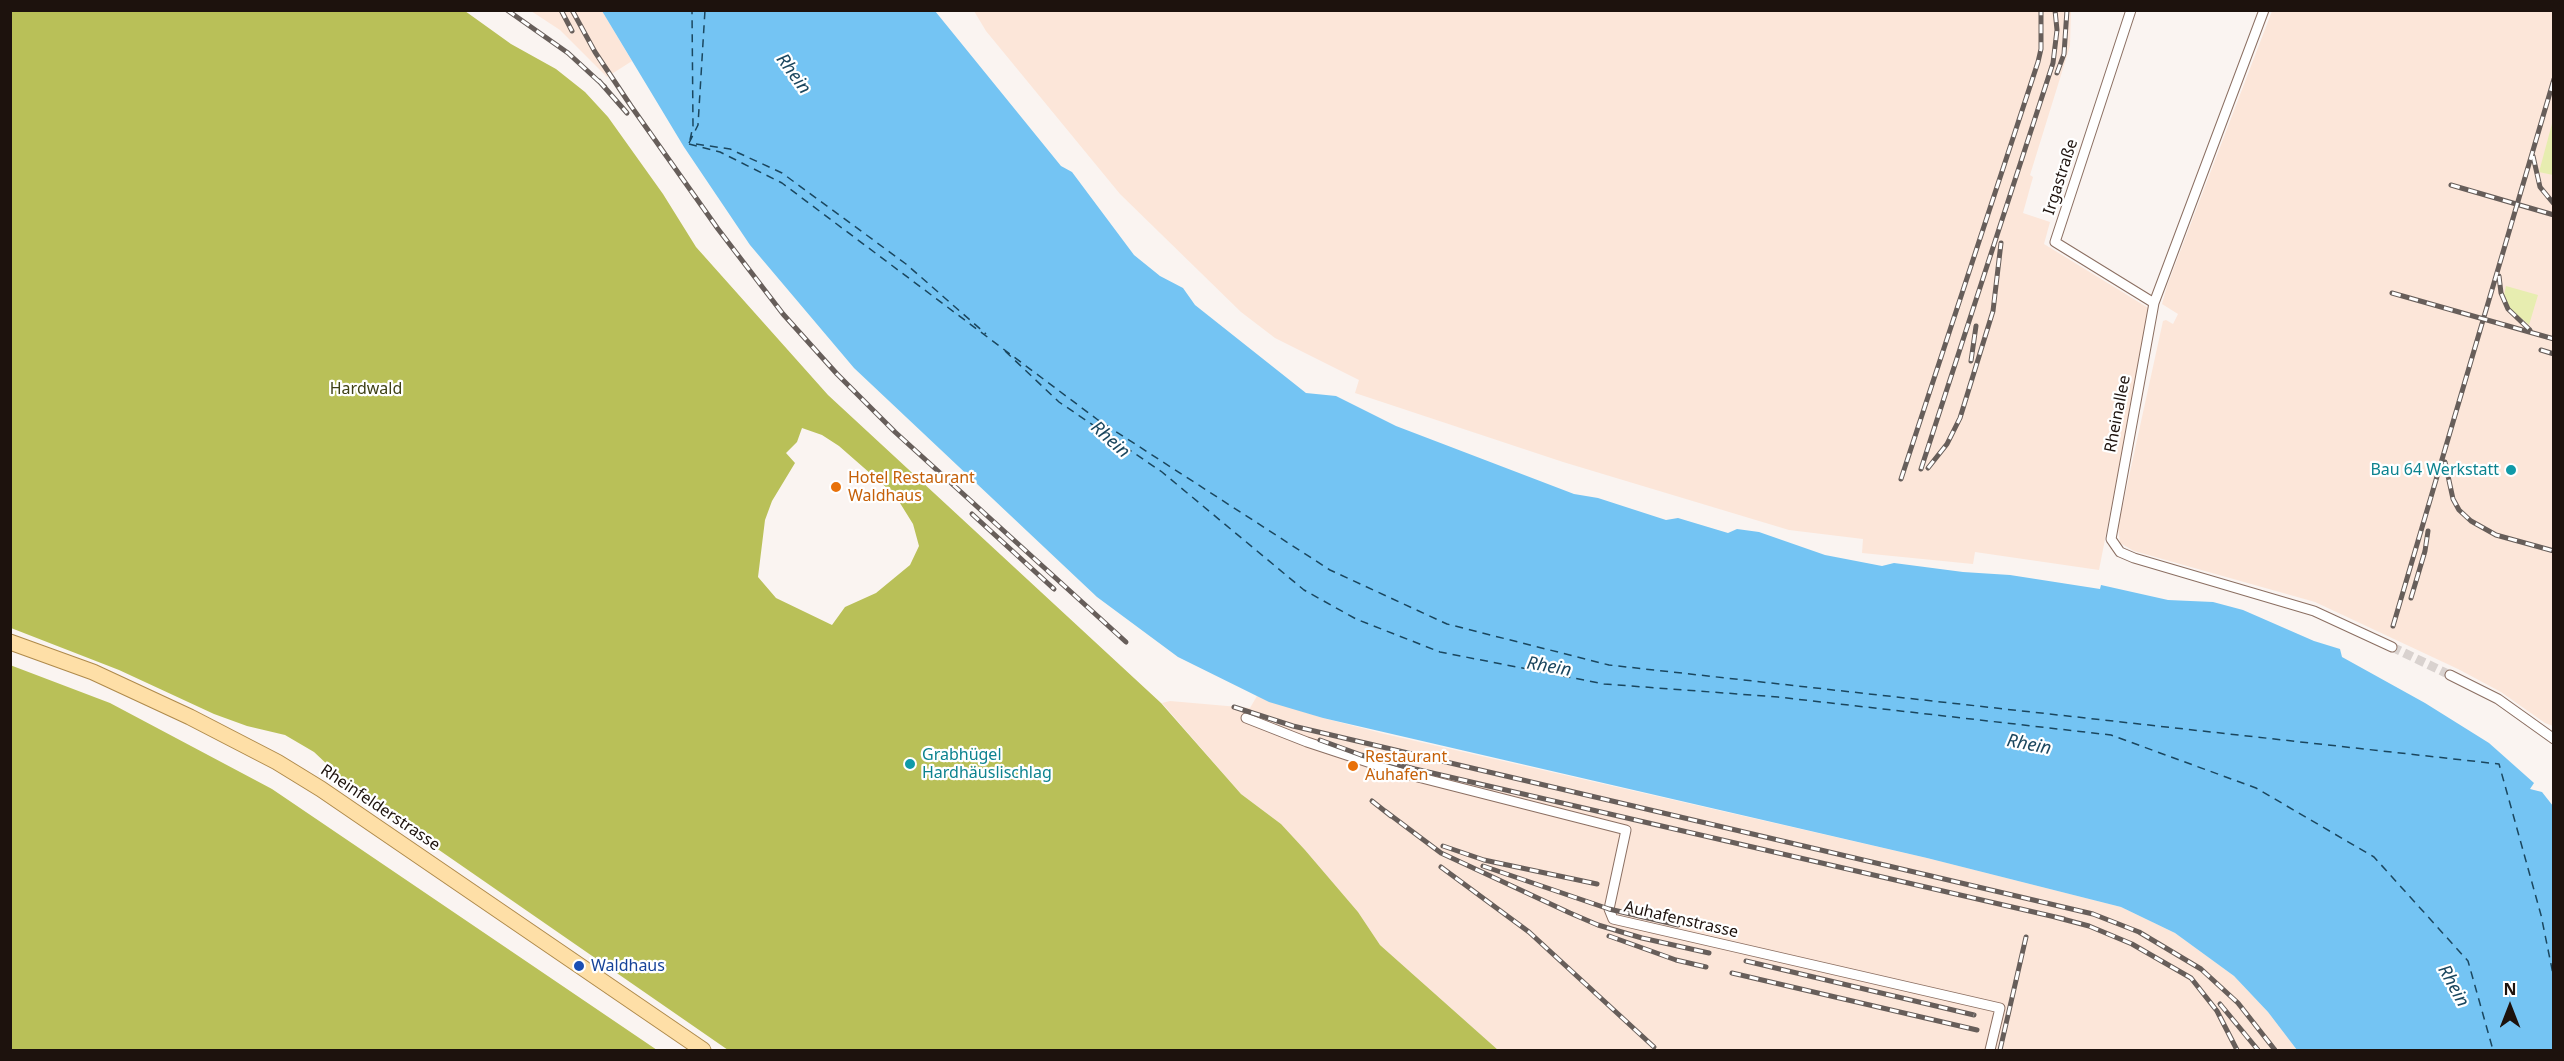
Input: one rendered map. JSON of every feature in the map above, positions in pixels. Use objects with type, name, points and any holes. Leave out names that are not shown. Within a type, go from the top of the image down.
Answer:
[{"type":"main road","name":"Rheinfelderstrasse","points":[[10,642],[93,672],[190,717],[277,762],[321,789],[702,1050]]},
{"type":"main road","name":"Rheinfelderstrasse","points":[[10,650],[102,684],[179,720],[278,772],[381,838],[687,1050]]},
{"type":"street","name":"Irgastraße","points":[[2131,10],[2055,242],[2154,303]]},
{"type":"street","name":"Rheinallee","points":[[2264,10],[2154,303],[2111,530],[2115,547],[2134,558],[2314,611],[2392,647]]},
{"type":"street","points":[[2450,675],[2498,699],[2553,740]]},
{"type":"street","name":"Auhafenstrasse","points":[[1246,718],[1307,742],[1398,772],[1626,830],[1609,909],[1613,920],[2000,1008],[1990,1050]]},
{"type":"shaded area","points":[[531,11],[602,11],[632,61],[607,77],[560,30]]},
{"type":"shaded area","points":[[974,11],[2071,11],[2070,46],[2030,175],[2033,177],[2023,213],[2050,222],[2044,244],[2150,309],[2099,570],[1975,552],[1973,564],[1862,553],[1863,539],[1789,530],[1563,462],[1355,393],[1359,380],[1275,338],[1241,312],[1120,194],[986,31]]},
{"type":"shaded area","points":[[2272,11],[2553,11],[2553,726],[2545,723],[2501,692],[2458,669],[2315,602],[2134,551],[2120,543],[2118,527],[2163,321],[2166,320],[2173,324],[2178,314],[2162,304],[2167,286]]},
{"type":"shaded area","points":[[1257,696],[1323,718],[1385,734],[1927,858],[2121,907],[2175,933],[2234,976],[2268,1012],[2297,1050],[1498,1050],[1380,945],[1358,912],[1305,850],[1281,824],[1241,794],[1162,703],[1170,701],[1250,708]]},
{"type":"green space","name":"Hardwald","points":[[11,10],[465,11],[511,44],[556,69],[585,92],[608,117],[663,194],[696,247],[828,395],[1161,703],[1241,794],[1281,824],[1305,850],[1358,912],[1380,945],[1498,1050],[728,1050],[361,796],[314,752],[285,735],[247,726],[214,714],[119,670],[11,628]],"holes":[[[802,428],[822,435],[839,446],[895,495],[913,524],[919,546],[910,565],[876,593],[845,607],[832,625],[776,598],[758,577],[765,520],[772,501],[795,463],[786,453],[797,442]]]},
{"type":"green space","points":[[2553,120],[2553,175],[2539,172]]},
{"type":"green space","points":[[2506,286],[2538,295],[2529,325],[2510,309],[2504,295]]},
{"type":"green space","points":[[10,665],[110,703],[272,789],[657,1050],[11,1050]]},
{"type":"water","name":"Rhein","points":[[602,11],[935,11],[1061,166],[1072,172],[1134,255],[1160,276],[1183,288],[1195,305],[1306,393],[1336,396],[1396,426],[1574,494],[1598,498],[1666,520],[1678,518],[1728,533],[1737,529],[1759,532],[1825,555],[1882,566],[1894,563],[1963,572],[2010,575],[2100,589],[2101,585],[2168,600],[2213,602],[2243,610],[2314,641],[2340,649],[2342,657],[2425,703],[2489,743],[2534,783],[2530,789],[2542,792],[2553,806],[2553,1050],[2297,1050],[2268,1012],[2234,976],[2175,933],[2121,907],[1927,858],[1323,718],[1269,702],[1178,657],[1097,597],[854,368],[750,245],[684,147]]},
{"type":"ferry route","points":[[690,140],[693,126],[692,10]]},
{"type":"ferry route","points":[[689,143],[698,125],[705,10]]},
{"type":"ferry route","points":[[689,144],[720,152],[782,183],[1098,420],[1330,570],[1447,624],[1609,665],[2499,764],[2541,915],[2554,979]]},
{"type":"ferry route","points":[[696,144],[730,149],[782,173],[906,264],[986,334]]},
{"type":"ferry route","points":[[1005,351],[1059,402],[1162,472],[1304,590],[1356,619],[1440,652],[1604,684],[1778,697],[2111,735],[2256,788],[2374,857],[2468,961],[2493,1050]]},
{"type":"tunnel","points":[[2392,647],[2450,675]]},
{"type":"railway","points":[[507,10],[568,53],[605,87]]},
{"type":"railway","points":[[561,10],[572,31]]},
{"type":"railway","points":[[572,10],[595,52],[631,106],[718,229],[783,314],[837,374],[895,432],[1126,642]]},
{"type":"railway","points":[[1901,479],[2038,62],[2041,49],[2041,10]]},
{"type":"railway","points":[[1921,469],[2053,63],[2057,30],[2055,10]]},
{"type":"railway","points":[[2057,73],[2064,54],[2067,10]]},
{"type":"railway","points":[[2393,626],[2554,79]]},
{"type":"railway","points":[[599,81],[627,113]]},
{"type":"railway","points":[[2533,156],[2540,187],[2554,204]]},
{"type":"railway","points":[[2451,185],[2554,215]]},
{"type":"railway","points":[[1928,468],[1947,444],[1960,418],[1993,311],[2001,243]]},
{"type":"railway","points":[[2499,276],[2501,293],[2508,309],[2530,330]]},
{"type":"railway","points":[[2392,293],[2554,339]]},
{"type":"railway","points":[[1971,361],[1976,326]]},
{"type":"railway","points":[[2541,350],[2554,354]]},
{"type":"railway","points":[[2445,462],[2453,499],[2459,510],[2471,521],[2496,535],[2554,551]]},
{"type":"railway","points":[[972,514],[1054,589]]},
{"type":"railway","points":[[2411,598],[2425,551],[2428,531]]},
{"type":"railway","points":[[1234,707],[1293,726],[2093,914],[2139,932],[2201,969],[2238,1003],[2275,1050]]},
{"type":"railway","points":[[1320,740],[1361,755],[1415,769],[2064,919]]},
{"type":"railway","points":[[1372,801],[1391,816]]},
{"type":"railway","points":[[1385,811],[1441,853],[1570,913],[1598,925],[1642,938],[1709,953]]},
{"type":"railway","points":[[1443,846],[1484,860],[1597,884]]},
{"type":"railway","points":[[1483,866],[1609,909],[1678,925]]},
{"type":"railway","points":[[1441,867],[1529,932],[1654,1047]]},
{"type":"railway","points":[[2055,917],[2089,926],[2132,944],[2191,978],[2217,1011],[2237,1050]]},
{"type":"railway","points":[[1609,936],[1676,960],[1706,967]]},
{"type":"railway","points":[[2000,1050],[2026,937]]},
{"type":"railway","points":[[1746,961],[1974,1015]]},
{"type":"railway","points":[[1732,973],[1977,1030]]},
{"type":"railway","points":[[2220,1004],[2258,1050]]},
{"type":"place","name":"Bau 64 Werkstatt","points":[[2511,470]]},
{"type":"place","name":"Hotel Restaurant Waldhaus","points":[[836,487]]},
{"type":"place","name":"Grabhügel Hardhäuslischlag","points":[[910,764]]},
{"type":"place","name":"Restaurant Auhafen","points":[[1353,766]]},
{"type":"place","name":"Waldhaus","points":[[579,966]]}]
